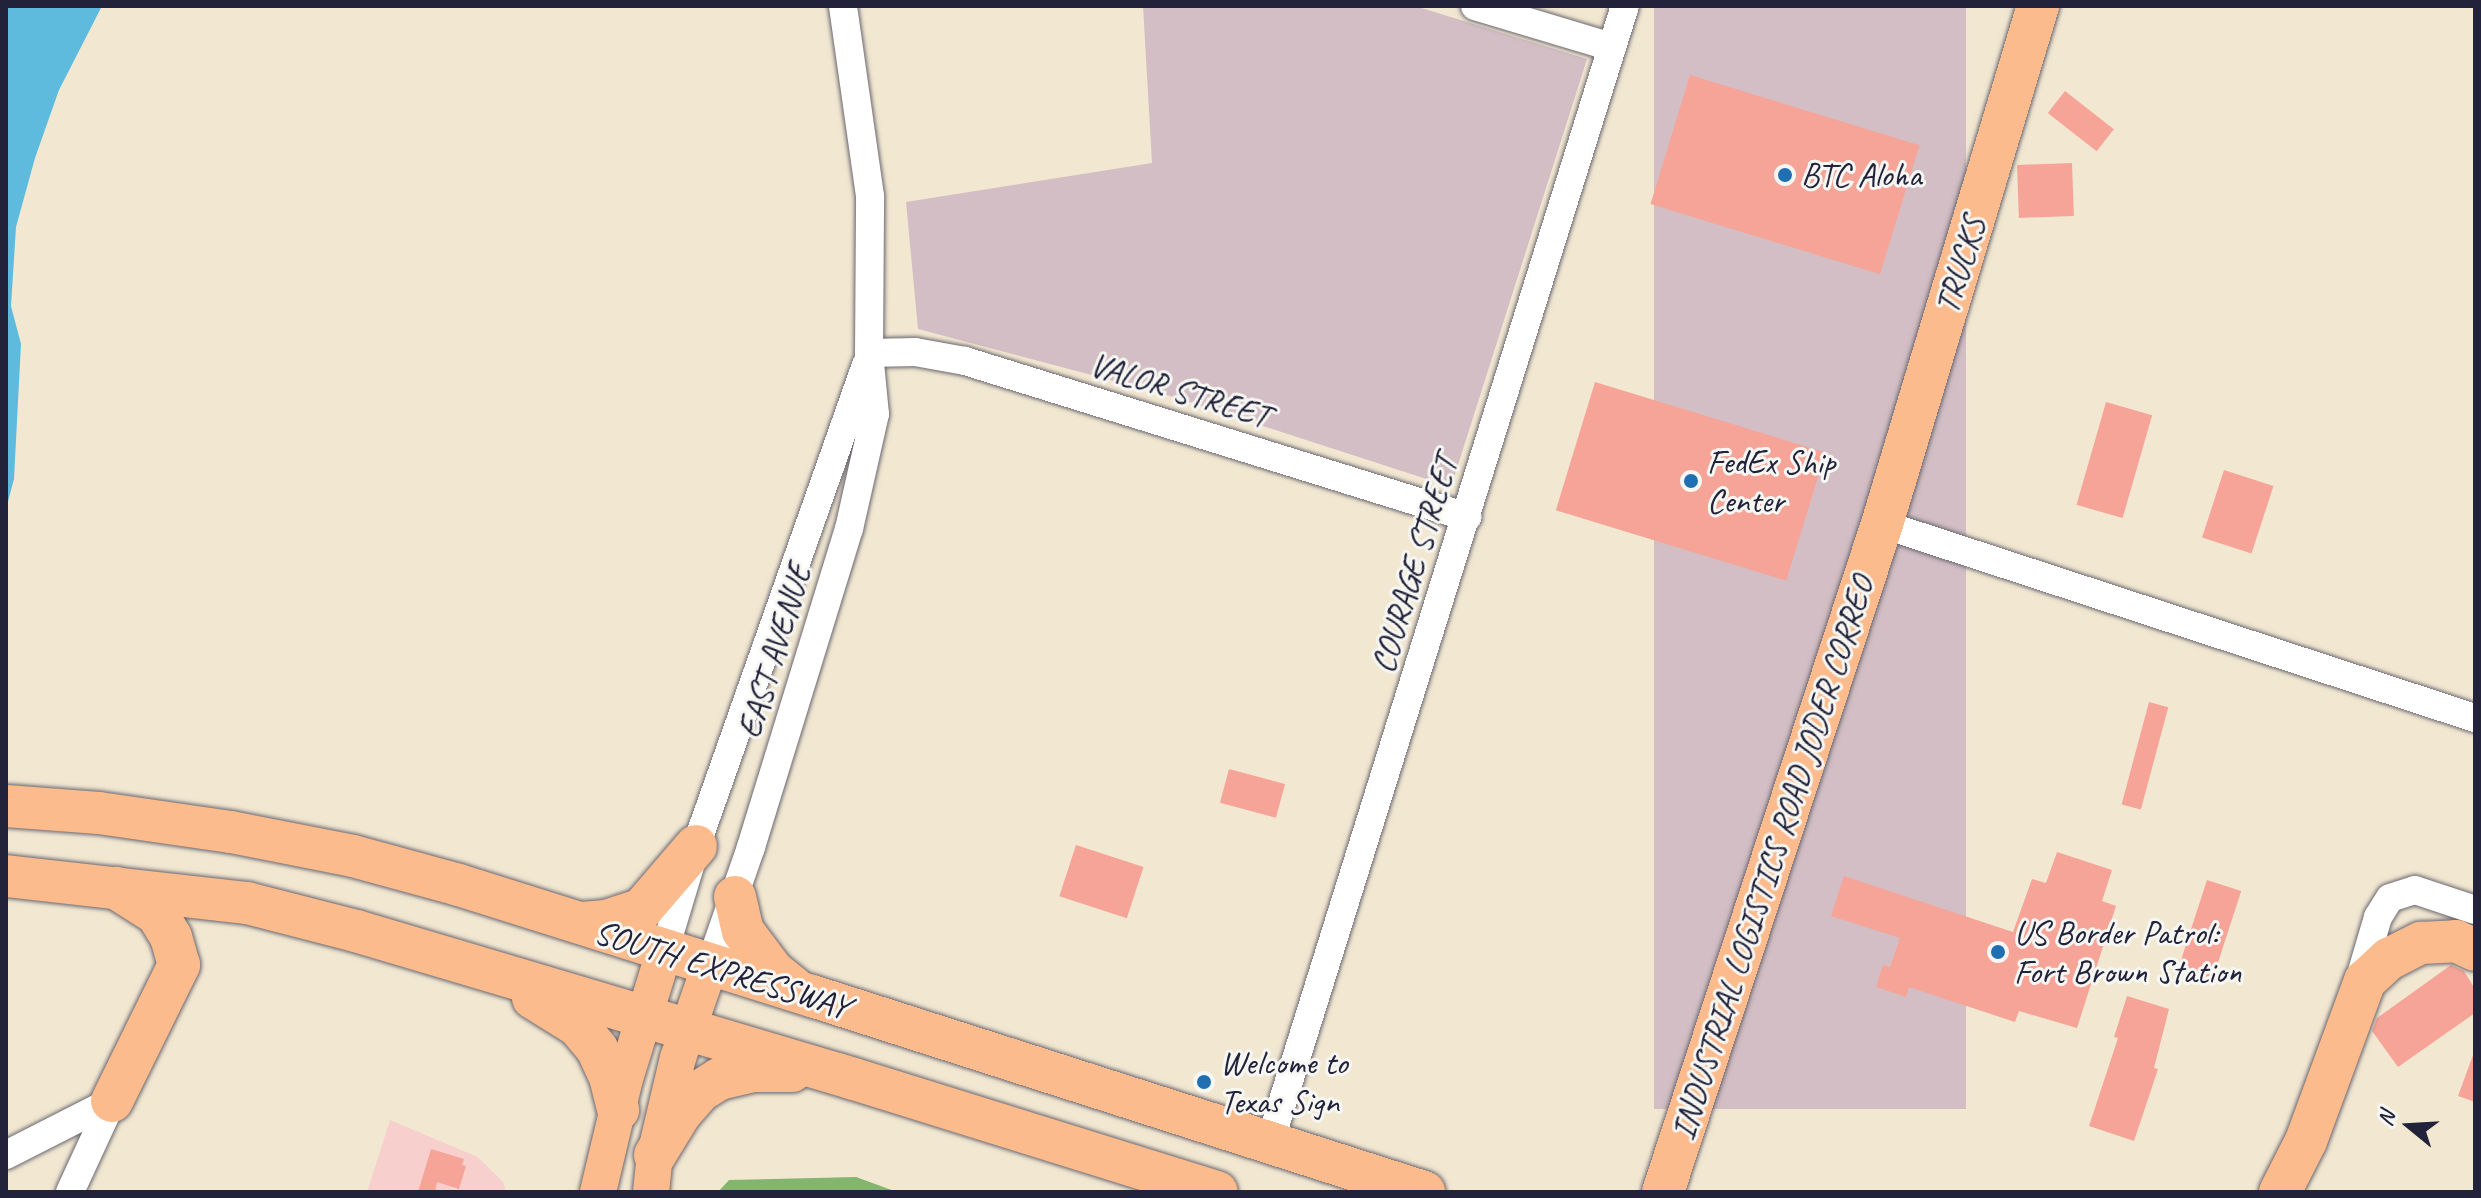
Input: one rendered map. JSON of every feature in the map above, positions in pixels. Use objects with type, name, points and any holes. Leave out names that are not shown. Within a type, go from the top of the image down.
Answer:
[{"type":"highway","name":"TRUCKS","points":[[1882,524],[2038,6]]},
{"type":"highway","name":"INDUSTRIAL LOGISTICS ROAD JODER CORREO","points":[[1661,1188],[1882,524]]},
{"type":"highway","name":"SOUTH EXPRESSWAY","points":[[6,806],[99,813],[231,832],[353,856],[798,992],[1424,1192]]},
{"type":"highway","points":[[577,923],[606,921],[642,909],[696,846]]},
{"type":"highway","name":"SOUTH EXPRESSWAY","points":[[6,876],[112,885],[247,903],[687,1029],[1217,1192]]},
{"type":"highway","points":[[112,885],[157,914],[171,937],[179,965],[112,1101]]},
{"type":"highway","points":[[735,897],[743,931],[773,971],[798,992]]},
{"type":"highway","points":[[2280,1192],[2306,1141],[2365,981],[2389,959],[2421,943],[2469,934]]},
{"type":"highway","points":[[484,969],[578,1026],[597,1049],[610,1077],[618,1110]]},
{"type":"highway","points":[[653,1174],[680,1114],[700,1091],[719,1079],[753,1071],[782,1070],[854,1079]]},
{"type":"main road","points":[[598,1192],[618,1110],[664,952]]},
{"type":"main road","points":[[653,1174],[687,1029],[710,965]]},
{"type":"street","name":"EAST AVENUE","points":[[710,965],[735,897],[856,502],[875,414],[869,353],[870,196],[843,6]]},
{"type":"street","points":[[1475,6],[1612,47]]},
{"type":"street","name":"COURAGE STREET","points":[[1270,1142],[1625,6]]},
{"type":"street","name":"VALOR STREET","points":[[869,353],[915,352],[965,361],[1467,517]]},
{"type":"street","name":"EAST AVENUE","points":[[664,952],[696,846],[869,353]]},
{"type":"street","points":[[1882,524],[2475,718]]},
{"type":"street","points":[[2342,1040],[2378,917],[2390,898],[2415,890],[2469,934]]},
{"type":"street","points":[[6,1155],[112,1101]]},
{"type":"street","points":[[70,1192],[112,1101]]},
{"type":"shaded area","points":[[1143,6],[1415,6],[1587,59],[1451,487],[1167,395],[918,329],[906,202],[1152,163]]},
{"type":"shaded area","points":[[1654,6],[1966,6],[1966,1109],[1654,1109]]},
{"type":"shaded area","points":[[390,1120],[478,1157],[503,1182],[506,1192],[367,1192]]},
{"type":"green space","points":[[856,1177],[897,1192],[718,1192],[729,1180]]},
{"type":"water","points":[[6,6],[102,6],[59,90],[35,158],[16,227],[11,306],[21,344],[14,479],[6,509]]},
{"type":"building","name":"BTC Aloha","points":[[1690,75],[1920,145],[1880,274],[1651,204]]},
{"type":"building","points":[[2065,91],[2114,129],[2097,151],[2048,113]]},
{"type":"building","points":[[2072,163],[2074,216],[2019,218],[2017,165]]},
{"type":"building","name":"FedEx Ship Center","points":[[1595,382],[1825,452],[1786,581],[1556,510]]},
{"type":"building","points":[[2106,402],[2152,415],[2123,518],[2077,505]]},
{"type":"building","points":[[2224,470],[2273,486],[2252,554],[2202,538]]},
{"type":"building","points":[[2149,702],[2168,707],[2141,810],[2122,804]]},
{"type":"building","points":[[1229,769],[1285,784],[1276,818],[1220,803]]},
{"type":"building","points":[[1076,845],[1144,867],[1127,918],[1059,896]]},
{"type":"building","name":"US Border Patrol: Fort Brown Station","points":[[2057,852],[2112,870],[2102,901],[2116,906],[2077,1028],[2019,1011],[2015,1022],[1909,987],[1906,997],[1876,987],[1883,965],[1890,967],[1900,938],[1831,916],[1844,876],[2013,932],[2032,879],[2046,883]]},
{"type":"building","points":[[2207,880],[2241,891],[2212,980],[2178,968]]},
{"type":"building","points":[[2451,965],[2464,971],[2475,989],[2475,1013],[2398,1067],[2372,1031],[2377,1018]]},
{"type":"building","points":[[2127,996],[2169,1009],[2154,1068],[2158,1069],[2134,1141],[2089,1126],[2118,1038],[2114,1037]]},
{"type":"building","points":[[2475,1055],[2475,1102],[2458,1096]]},
{"type":"building","points":[[431,1149],[464,1159],[462,1165],[466,1166],[459,1189],[437,1182],[435,1192],[418,1192]]},
{"type":"place","name":"BTC Aloha","points":[[1785,175]]},
{"type":"place","name":"FedEx Ship Center","points":[[1691,481]]},
{"type":"place","name":"US Border Patrol: Fort Brown Station","points":[[1998,952]]},
{"type":"place","name":"Welcome to Texas Sign","points":[[1204,1082]]}]
